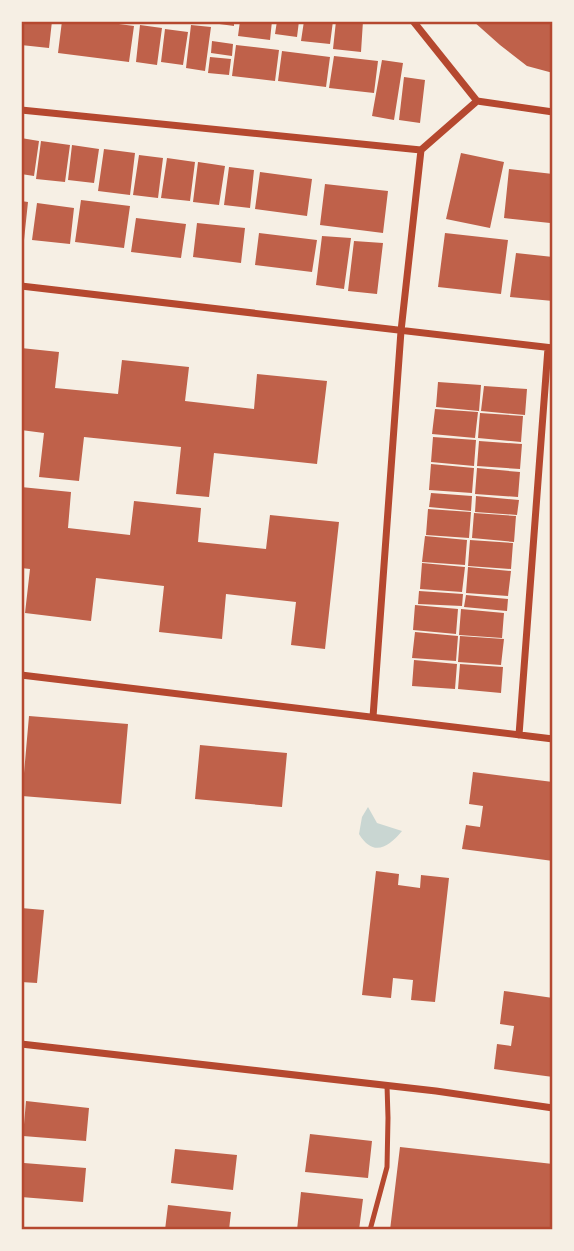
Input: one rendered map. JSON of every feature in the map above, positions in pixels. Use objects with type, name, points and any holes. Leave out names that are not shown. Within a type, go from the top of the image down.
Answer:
[{"type":"street","points":[[413,21],[477,101],[553,112]]},
{"type":"street","points":[[373,717],[401,331],[421,149],[477,101]]},
{"type":"street","points":[[21,110],[421,149]]},
{"type":"street","points":[[21,286],[551,348],[519,735]]},
{"type":"street","points":[[21,675],[553,739]]},
{"type":"street","points":[[21,1044],[553,1108]]},
{"type":"lane","points":[[370,1230],[387,1167],[387,1086]]},
{"type":"shaded area","points":[[368,807],[377,823],[402,831],[380,848],[370,846],[359,834],[362,817]]},
{"type":"building","points":[[21,21],[52,21],[49,48],[21,45]]},
{"type":"building","points":[[62,21],[96,21],[134,26],[129,62],[58,53]]},
{"type":"building","points":[[234,21],[234,26],[212,23]]},
{"type":"building","points":[[240,21],[272,21],[270,40],[238,36]]},
{"type":"building","points":[[277,21],[299,21],[297,37],[275,34]]},
{"type":"building","points":[[304,21],[333,21],[330,44],[301,41]]},
{"type":"building","points":[[336,21],[363,21],[361,52],[333,49]]},
{"type":"building","points":[[473,21],[553,21],[553,73],[527,66]]},
{"type":"building","points":[[140,25],[162,28],[157,65],[136,62]]},
{"type":"building","points":[[191,25],[211,27],[205,71],[186,68]]},
{"type":"building","points":[[165,29],[188,32],[183,65],[161,62]]},
{"type":"building","points":[[212,41],[233,44],[232,56],[211,53]]},
{"type":"building","points":[[236,45],[279,50],[275,81],[232,76]]},
{"type":"building","points":[[282,51],[330,57],[326,87],[278,81]]},
{"type":"building","points":[[334,56],[378,61],[374,93],[329,88]]},
{"type":"building","points":[[210,57],[231,59],[229,75],[208,73]]},
{"type":"building","points":[[382,60],[403,63],[394,120],[372,116]]},
{"type":"building","points":[[404,77],[425,80],[420,123],[399,120]]},
{"type":"building","points":[[21,138],[39,141],[34,176],[21,174]]},
{"type":"building","points":[[41,141],[70,145],[65,182],[36,179]]},
{"type":"building","points":[[72,145],[99,149],[94,183],[68,180]]},
{"type":"building","points":[[104,149],[135,153],[130,195],[98,191]]},
{"type":"building","points":[[461,153],[504,162],[490,228],[446,219]]},
{"type":"building","points":[[139,155],[163,158],[158,198],[133,195]]},
{"type":"building","points":[[167,158],[195,162],[190,201],[161,198]]},
{"type":"building","points":[[198,162],[225,166],[219,205],[193,202]]},
{"type":"building","points":[[229,167],[254,170],[250,208],[224,205]]},
{"type":"building","points":[[509,169],[553,174],[550,223],[504,218]]},
{"type":"building","points":[[260,172],[312,179],[307,216],[255,209]]},
{"type":"building","points":[[325,184],[388,191],[383,233],[320,225]]},
{"type":"building","points":[[81,200],[130,206],[124,248],[75,242]]},
{"type":"building","points":[[21,201],[28,202],[24,240],[21,240]]},
{"type":"building","points":[[37,203],[74,208],[70,244],[32,240]]},
{"type":"building","points":[[136,218],[186,224],[181,258],[131,252]]},
{"type":"building","points":[[197,223],[245,228],[241,263],[193,257]]},
{"type":"building","points":[[259,233],[317,240],[312,272],[255,265]]},
{"type":"building","points":[[445,233],[508,240],[501,294],[438,287]]},
{"type":"building","points":[[322,236],[351,238],[344,289],[316,285]]},
{"type":"building","points":[[354,241],[383,243],[377,294],[348,291]]},
{"type":"building","points":[[516,253],[553,257],[553,301],[510,297]]},
{"type":"building","points":[[21,348],[59,352],[55,388],[118,394],[122,360],[189,367],[185,401],[254,409],[257,374],[327,381],[317,464],[214,453],[209,497],[176,494],[181,447],[84,437],[79,481],[39,477],[44,433],[21,430]]},
{"type":"building","points":[[438,382],[481,385],[479,411],[436,407]]},
{"type":"building","points":[[484,386],[527,389],[525,415],[481,411]]},
{"type":"building","points":[[435,409],[478,412],[475,438],[432,434]]},
{"type":"building","points":[[480,413],[523,416],[521,442],[478,438]]},
{"type":"building","points":[[433,437],[476,440],[474,466],[431,462]]},
{"type":"building","points":[[479,441],[522,444],[520,469],[477,466]]},
{"type":"building","points":[[431,464],[474,468],[472,493],[429,490]]},
{"type":"building","points":[[477,468],[520,472],[518,497],[475,494]]},
{"type":"building","points":[[21,487],[71,492],[68,528],[130,535],[134,501],[201,508],[198,542],[266,549],[270,515],[339,522],[325,649],[291,645],[296,602],[226,594],[222,639],[159,632],[164,586],[96,578],[91,621],[25,613],[30,569],[21,568]]},
{"type":"building","points":[[431,493],[472,496],[471,511],[429,507]]},
{"type":"building","points":[[476,496],[519,500],[517,515],[475,512]]},
{"type":"building","points":[[428,509],[471,512],[469,538],[426,535]]},
{"type":"building","points":[[474,513],[516,516],[514,542],[472,538]]},
{"type":"building","points":[[425,536],[467,540],[465,565],[422,562]]},
{"type":"building","points":[[470,540],[513,543],[511,569],[468,566]]},
{"type":"building","points":[[422,563],[465,567],[462,592],[420,589]]},
{"type":"building","points":[[468,567],[511,571],[508,596],[466,593]]},
{"type":"building","points":[[419,591],[463,594],[462,606],[418,604]]},
{"type":"building","points":[[466,595],[508,599],[507,611],[464,607]]},
{"type":"building","points":[[415,605],[458,609],[456,634],[413,630]]},
{"type":"building","points":[[461,609],[504,613],[502,638],[459,635]]},
{"type":"building","points":[[415,632],[458,636],[456,661],[412,658]]},
{"type":"building","points":[[460,636],[504,639],[501,665],[458,662]]},
{"type":"building","points":[[414,660],[457,664],[455,689],[412,686]]},
{"type":"building","points":[[460,664],[503,667],[501,693],[458,689]]},
{"type":"building","points":[[29,716],[128,724],[121,804],[22,796]]},
{"type":"building","points":[[200,745],[287,753],[282,807],[195,799]]},
{"type":"building","points":[[473,772],[553,782],[553,861],[462,849],[466,825],[480,827],[483,806],[469,804]]},
{"type":"building","points":[[376,871],[399,874],[398,885],[420,888],[421,875],[449,878],[435,1002],[411,1000],[413,980],[393,978],[391,998],[362,995]]},
{"type":"building","points":[[21,908],[44,910],[37,983],[21,982]]},
{"type":"building","points":[[504,991],[553,998],[553,1077],[494,1069],[497,1044],[511,1046],[514,1026],[500,1024]]},
{"type":"building","points":[[26,1101],[89,1108],[86,1141],[23,1136]]},
{"type":"building","points":[[310,1134],[372,1141],[368,1178],[305,1172]]},
{"type":"building","points":[[400,1147],[553,1164],[553,1230],[390,1230]]},
{"type":"building","points":[[175,1149],[237,1155],[233,1190],[171,1183]]},
{"type":"building","points":[[24,1163],[86,1168],[83,1202],[21,1197]]},
{"type":"building","points":[[301,1192],[363,1199],[359,1230],[297,1230]]},
{"type":"building","points":[[168,1205],[231,1212],[229,1230],[165,1230]]}]
